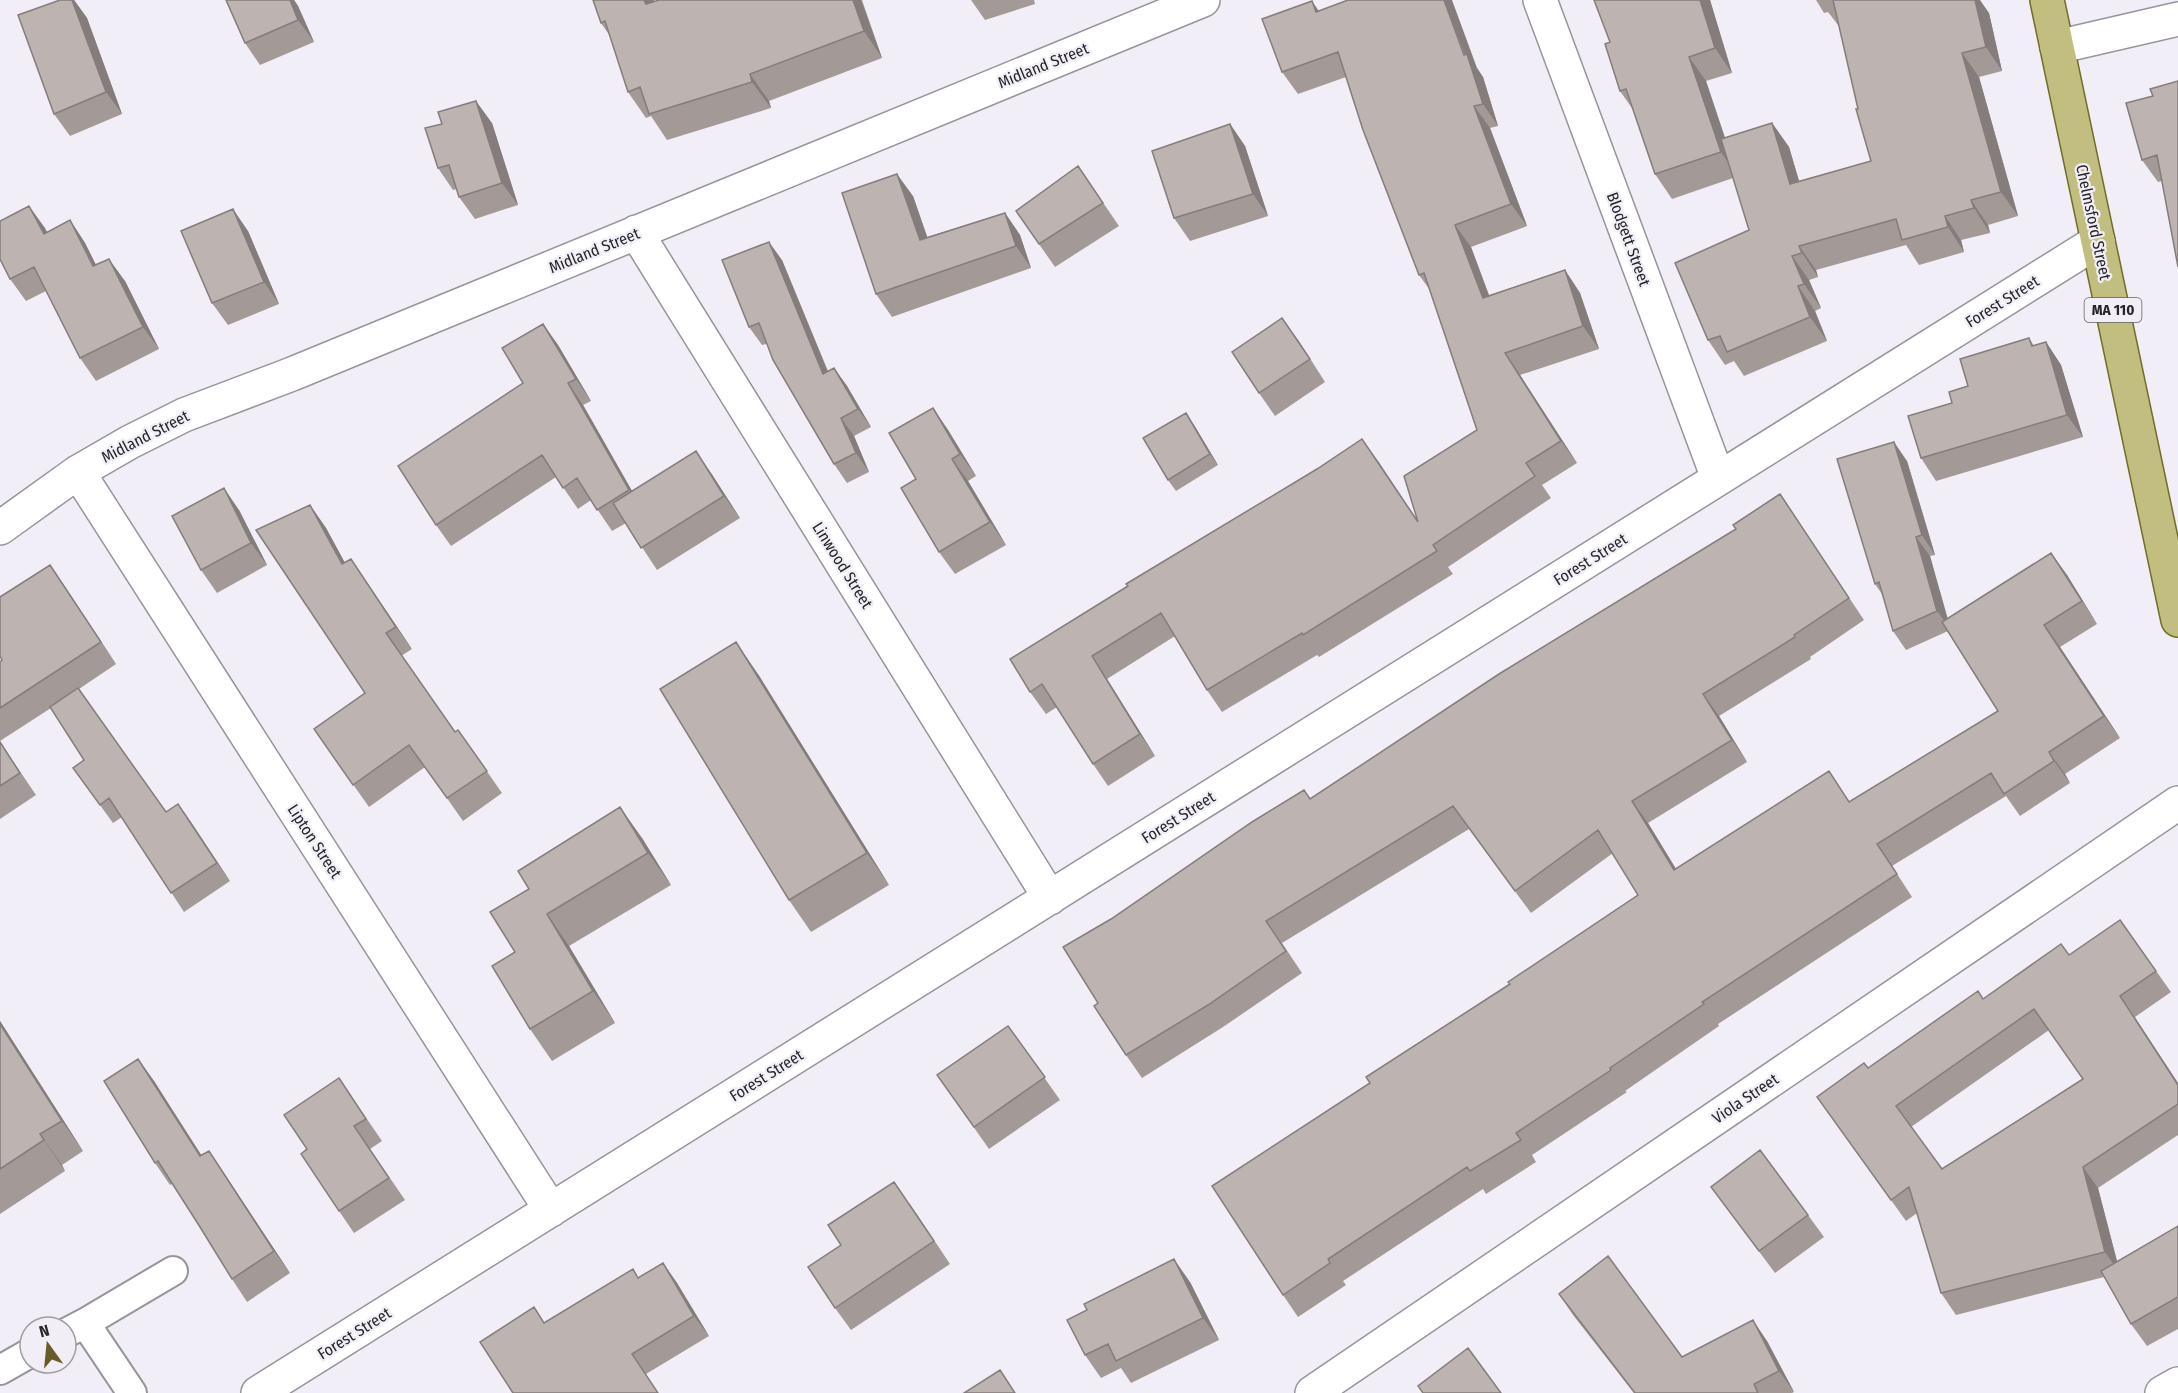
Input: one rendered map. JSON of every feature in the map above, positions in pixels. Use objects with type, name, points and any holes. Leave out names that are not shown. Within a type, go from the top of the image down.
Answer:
[{"type":"main road","name":"Chelmsford Street","points":[[2047,0],[2176,605]]},
{"type":"street","name":"Midland Street","points":[[0,528],[78,472],[184,415],[292,374],[1203,0]]},
{"type":"street","name":"Blodgett Street","points":[[1540,0],[1718,478]]},
{"type":"street","points":[[2057,47],[2178,19]]},
{"type":"street","name":"Linwood Street","points":[[636,232],[1050,898]]},
{"type":"street","name":"Forest Street","points":[[258,1393],[2098,241]]},
{"type":"street","name":"Lipton Street","points":[[78,472],[551,1210]]},
{"type":"street","name":"Viola Street","points":[[1312,1393],[2178,803]]},
{"type":"street","points":[[2162,1393],[2178,1384]]},
{"type":"lane","points":[[78,1327],[173,1271]]},
{"type":"lane","points":[[78,1330],[132,1393]]},
{"type":"lane","points":[[0,1370],[18,1360]]},
{"type":"building","points":[[60,0],[72,0],[106,92],[54,114],[18,15]]},
{"type":"building","points":[[226,0],[290,0],[298,20],[245,43]]},
{"type":"building","points":[[593,0],[644,0],[646,4],[659,0],[853,0],[864,31],[750,74],[752,82],[649,114],[640,87],[628,92],[605,21],[601,23]]},
{"type":"building","points":[[1348,0],[1444,0],[1464,55],[1467,54],[1483,104],[1474,106],[1511,204],[1455,225],[1483,298],[1565,270],[1583,326],[1505,353],[1561,441],[1526,463],[1535,476],[1433,545],[1437,551],[1303,635],[1302,633],[1207,690],[1161,613],[1092,656],[1140,734],[1093,764],[1042,684],[1030,692],[1010,659],[1128,586],[1126,584],[1317,469],[1362,439],[1418,522],[1404,476],[1477,430],[1424,273],[1419,275],[1363,130],[1338,52],[1282,72],[1262,19],[1312,1],[1316,12]]},
{"type":"building","points":[[1594,0],[1700,0],[1715,48],[1689,57],[1721,152],[1655,174],[1626,89],[1620,91],[1605,44],[1610,42]]},
{"type":"building","points":[[1833,0],[1975,0],[1986,47],[1962,53],[2001,192],[1971,200],[1974,208],[1945,216],[1948,227],[1902,240],[1896,219],[1799,246],[1802,253],[1792,256],[1804,284],[1798,286],[1810,317],[1727,352],[1720,336],[1708,340],[1675,263],[1749,230],[1721,139],[1772,123],[1790,184],[1871,161],[1856,109],[1858,109]]},
{"type":"building","points":[[2178,81],[2178,267],[2157,155],[2142,160],[2126,103],[2153,96],[2150,89]]},
{"type":"building","points":[[476,101],[502,183],[459,197],[449,165],[438,168],[425,128],[442,124],[438,112]]},
{"type":"building","points":[[1230,124],[1253,194],[1174,218],[1152,151]]},
{"type":"building","points":[[1078,166],[1103,203],[1039,244],[1016,211]]},
{"type":"building","points":[[897,174],[920,240],[1005,213],[1016,246],[876,294],[842,193]]},
{"type":"building","points":[[29,206],[44,234],[70,220],[93,266],[109,259],[143,327],[80,358],[34,267],[10,279],[0,259],[0,221]]},
{"type":"building","points":[[233,209],[264,282],[212,303],[181,231]]},
{"type":"building","points":[[769,242],[823,374],[834,368],[858,409],[841,418],[856,453],[834,464],[773,360],[759,323],[749,327],[722,260]]},
{"type":"building","points":[[1282,318],[1310,359],[1259,393],[1232,352]]},
{"type":"building","points":[[543,324],[576,379],[568,383],[629,490],[597,510],[577,478],[563,488],[542,455],[436,525],[398,466],[523,383],[502,348]]},
{"type":"building","points":[[2029,338],[2032,346],[2046,342],[2067,415],[1921,458],[1908,416],[1952,403],[1949,392],[1968,386],[1960,359]]},
{"type":"building","points":[[933,408],[960,454],[952,459],[990,522],[939,552],[901,488],[916,479],[889,433]]},
{"type":"building","points":[[1186,413],[1210,454],[1168,480],[1143,438]]},
{"type":"building","points":[[1894,442],[1922,535],[1916,537],[1937,611],[1893,631],[1879,582],[1875,584],[1837,459]]},
{"type":"building","points":[[696,451],[724,496],[641,548],[613,503]]},
{"type":"building","points":[[224,488],[251,543],[201,570],[172,516]]},
{"type":"building","points":[[1780,494],[1849,598],[1794,635],[1795,637],[1703,694],[1732,740],[1632,801],[1674,870],[1829,771],[1849,802],[1998,711],[1942,622],[2051,553],[2082,601],[2044,625],[2104,716],[2049,752],[2054,761],[2004,794],[1991,773],[1877,844],[1897,874],[1702,1002],[1704,1004],[1610,1068],[1611,1070],[1516,1133],[1521,1140],[1470,1171],[1467,1167],[1328,1259],[1330,1263],[1283,1295],[1212,1186],[1370,1083],[1366,1077],[1510,984],[1508,982],[1638,895],[1598,830],[1515,891],[1453,806],[1266,921],[1286,951],[1208,1005],[1126,1055],[1094,1006],[1098,1003],[1063,947],[1111,919],[1252,822],[1304,790],[1310,799],[1499,674],[1736,529],[1733,525]]},
{"type":"building","points":[[310,505],[342,564],[351,559],[396,627],[386,633],[455,732],[458,730],[487,771],[447,798],[409,745],[353,785],[314,729],[365,693],[256,530]]},
{"type":"building","points":[[50,565],[101,642],[0,708],[0,662],[2,660],[0,656],[0,597]]},
{"type":"building","points":[[736,642],[867,853],[789,900],[660,689]]},
{"type":"building","points":[[78,688],[166,812],[178,804],[217,863],[171,893],[109,798],[100,805],[73,768],[84,760],[50,707]]},
{"type":"building","points":[[0,742],[20,773],[0,786]]},
{"type":"building","points":[[620,807],[648,853],[547,914],[593,991],[530,1029],[492,966],[515,952],[490,912],[529,889],[518,871]]},
{"type":"building","points":[[2120,920],[2156,971],[2120,996],[2178,1085],[2178,1104],[2083,1167],[2105,1252],[1941,1293],[1909,1187],[1891,1200],[1817,1097],[1864,1063],[1868,1068],[1978,991],[1983,999],[2061,944],[2069,955]],"holes":[[[2034,1009],[2083,1079],[1942,1169],[1896,1106]]]},
{"type":"building","points":[[0,1024],[62,1121],[40,1134],[44,1140],[0,1169]]},
{"type":"building","points":[[1008,1026],[1045,1077],[974,1127],[937,1075]]},
{"type":"building","points":[[138,1059],[200,1156],[209,1151],[274,1251],[232,1279],[158,1161],[155,1163],[104,1081]]},
{"type":"building","points":[[339,1078],[366,1119],[354,1126],[389,1178],[339,1211],[301,1154],[307,1149],[284,1115]]},
{"type":"building","points":[[1760,1150],[1808,1215],[1759,1251],[1711,1187]]},
{"type":"building","points":[[894,1182],[934,1241],[835,1308],[808,1267],[841,1245],[828,1225]]},
{"type":"building","points":[[2178,1226],[2178,1297],[2131,1324],[2101,1271]]},
{"type":"building","points":[[1608,1256],[1682,1357],[1753,1320],[1779,1371],[1754,1384],[1758,1393],[1635,1393],[1559,1294]]},
{"type":"building","points":[[1174,1259],[1203,1318],[1116,1361],[1108,1344],[1085,1355],[1067,1320],[1087,1310],[1084,1304]]},
{"type":"building","points":[[663,1263],[694,1316],[632,1354],[658,1393],[513,1393],[480,1342],[534,1307],[544,1323],[633,1269],[638,1278]]},
{"type":"building","points":[[1468,1348],[1501,1393],[1423,1393],[1418,1386]]},
{"type":"building","points":[[1000,1370],[1015,1393],[964,1393]]}]
